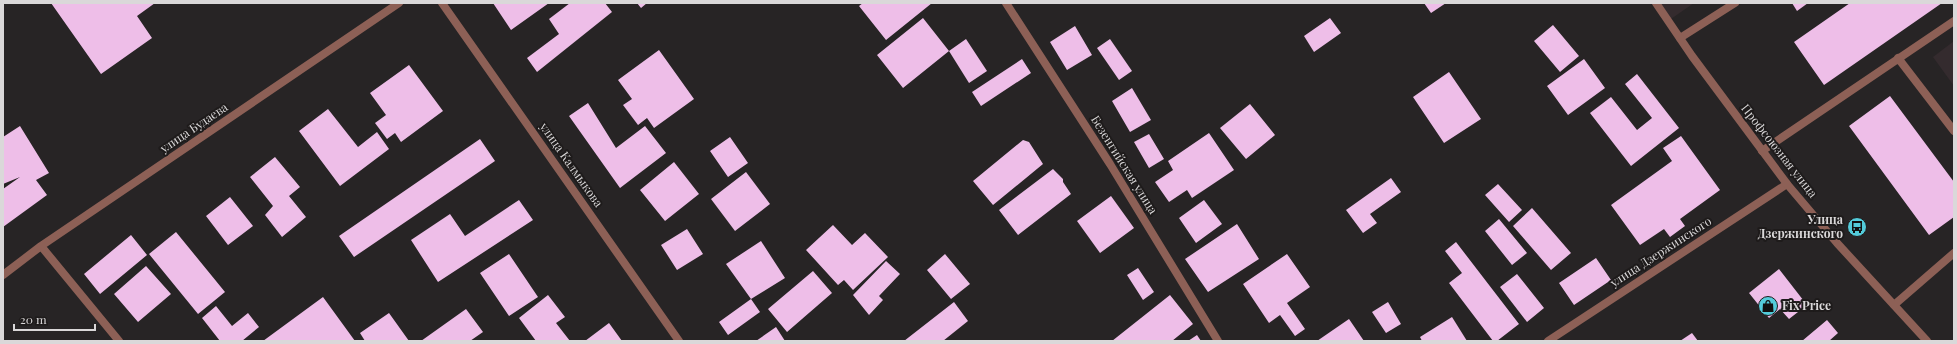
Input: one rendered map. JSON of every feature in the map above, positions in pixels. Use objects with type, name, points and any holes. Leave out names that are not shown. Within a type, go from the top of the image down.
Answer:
[{"type":"street","name":"улица Будаева","points":[[3,275],[41,246],[399,3]]},
{"type":"street","name":"улица Калмыкова","points":[[442,3],[679,341]]},
{"type":"street","name":"Безенгийская улица","points":[[1006,3],[1110,164],[1218,341]]},
{"type":"street","name":"Профсоюзная улица","points":[[1656,3],[1787,184],[1927,341]]},
{"type":"street","points":[[1680,38],[1735,3]]},
{"type":"street","points":[[1762,150],[1954,21]]},
{"type":"street","points":[[1898,58],[1954,131]]},
{"type":"street","name":"улица Дзержинского","points":[[1548,341],[1787,184]]},
{"type":"street","points":[[41,246],[119,341]]},
{"type":"street","points":[[1894,305],[1954,253]]},
{"type":"shaded area","points":[[1656,3],[1694,3],[1668,21]]},
{"type":"shaded area","points":[[1954,41],[1954,86],[1933,57]]},
{"type":"building","points":[[51,3],[155,3],[137,16],[152,38],[101,74]]},
{"type":"building","points":[[493,3],[549,3],[511,30]]},
{"type":"building","points":[[570,3],[605,3],[612,12],[537,72],[527,58],[559,34],[549,19]]},
{"type":"building","points":[[637,3],[647,3],[641,8]]},
{"type":"building","points":[[863,3],[932,3],[886,40],[859,6]]},
{"type":"building","points":[[1424,3],[1446,3],[1431,13]]},
{"type":"building","points":[[1792,3],[1808,3],[1797,11]]},
{"type":"building","points":[[1850,3],[1942,3],[1824,85],[1794,42]]},
{"type":"building","points":[[923,18],[949,51],[903,88],[877,55]]},
{"type":"building","points":[[1330,18],[1341,33],[1314,52],[1304,36]]},
{"type":"building","points":[[1553,25],[1579,56],[1560,72],[1534,41]]},
{"type":"building","points":[[1075,26],[1092,55],[1067,70],[1050,42]]},
{"type":"building","points":[[966,39],[987,71],[969,83],[949,51]]},
{"type":"building","points":[[1110,39],[1132,71],[1119,80],[1097,48]]},
{"type":"building","points":[[659,50],[694,99],[654,128],[647,118],[638,125],[623,105],[632,99],[618,80]]},
{"type":"building","points":[[1022,59],[1031,73],[981,106],[972,92]]},
{"type":"building","points":[[1584,59],[1605,88],[1568,115],[1547,86]]},
{"type":"building","points":[[409,65],[443,111],[401,142],[395,133],[387,139],[375,123],[386,115],[370,93]]},
{"type":"building","points":[[1449,72],[1481,119],[1444,143],[1413,97]]},
{"type":"building","points":[[1637,74],[1679,128],[1631,166],[1590,113],[1611,97],[1637,130],[1652,118],[1625,84]]},
{"type":"building","points":[[1132,88],[1151,120],[1130,132],[1112,101]]},
{"type":"building","points":[[1890,96],[1954,182],[1954,217],[1929,235],[1849,126]]},
{"type":"building","points":[[588,103],[616,148],[645,126],[666,153],[620,188],[569,116]]},
{"type":"building","points":[[1250,104],[1275,135],[1246,159],[1220,128]]},
{"type":"building","points":[[328,109],[358,147],[377,132],[389,149],[340,186],[299,131]]},
{"type":"building","points":[[20,126],[49,173],[36,180],[47,195],[3,227],[3,189],[20,177],[3,184],[3,137]]},
{"type":"building","points":[[1209,133],[1234,170],[1192,198],[1187,190],[1169,202],[1155,182],[1173,170],[1168,161]]},
{"type":"building","points":[[1149,134],[1164,159],[1149,168],[1134,142]]},
{"type":"building","points":[[1681,136],[1720,190],[1680,219],[1685,226],[1670,237],[1664,229],[1640,245],[1611,205],[1672,161],[1663,148]]},
{"type":"building","points":[[730,137],[748,163],[728,177],[710,151]]},
{"type":"building","points":[[480,139],[495,161],[354,257],[339,236]]},
{"type":"building","points":[[1023,140],[1029,142],[1043,164],[993,205],[973,181]]},
{"type":"building","points":[[275,157],[300,187],[289,196],[306,217],[282,237],[265,215],[273,206],[250,177]]},
{"type":"building","points":[[674,162],[699,194],[665,221],[640,190]]},
{"type":"building","points":[[1053,169],[1063,179],[1063,182],[1071,194],[1018,235],[999,210]]},
{"type":"building","points":[[746,172],[770,204],[735,231],[711,199]]},
{"type":"building","points":[[1391,178],[1401,192],[1370,214],[1377,223],[1363,233],[1346,210]]},
{"type":"building","points":[[1498,184],[1522,210],[1509,222],[1485,195]]},
{"type":"building","points":[[1111,196],[1134,228],[1100,253],[1077,221]]},
{"type":"building","points":[[230,197],[253,226],[228,245],[206,216]]},
{"type":"building","points":[[519,200],[533,220],[438,282],[411,240],[450,214],[465,236]]},
{"type":"building","points":[[1204,200],[1222,224],[1196,243],[1179,218]]},
{"type":"building","points":[[1532,208],[1571,253],[1551,270],[1513,226]]},
{"type":"building","points":[[1499,219],[1527,253],[1512,265],[1485,231]]},
{"type":"building","points":[[1237,224],[1259,259],[1208,292],[1185,259]]},
{"type":"building","points":[[833,225],[852,245],[865,233],[888,257],[853,290],[844,280],[838,285],[806,250]]},
{"type":"building","points":[[687,229],[703,254],[677,270],[661,245]]},
{"type":"building","points":[[176,232],[225,292],[198,314],[149,254]]},
{"type":"building","points":[[131,235],[147,255],[100,294],[84,274]]},
{"type":"building","points":[[761,241],[785,278],[751,299],[726,264]]},
{"type":"building","points":[[1456,242],[1519,324],[1497,341],[1493,341],[1449,283],[1462,273],[1445,251]]},
{"type":"building","points":[[509,254],[538,297],[509,316],[480,273]]},
{"type":"building","points":[[945,254],[970,284],[951,299],[927,270]]},
{"type":"building","points":[[1287,254],[1310,287],[1287,303],[1305,329],[1295,336],[1280,315],[1269,323],[1243,284]]},
{"type":"building","points":[[1596,258],[1611,280],[1574,305],[1559,283]]},
{"type":"building","points":[[886,261],[900,274],[879,296],[883,300],[869,315],[853,295]]},
{"type":"building","points":[[146,266],[171,294],[138,322],[114,294]]},
{"type":"building","points":[[1138,268],[1154,292],[1143,300],[1127,275]]},
{"type":"building","points":[[1779,269],[1807,305],[1789,319],[1780,309],[1769,318],[1749,293]]},
{"type":"building","points":[[813,271],[832,293],[787,332],[768,309]]},
{"type":"building","points":[[1517,274],[1544,308],[1527,322],[1500,287]]},
{"type":"building","points":[[548,295],[565,317],[556,323],[570,341],[536,341],[519,318]]},
{"type":"building","points":[[1170,295],[1193,324],[1172,341],[1112,341]]},
{"type":"building","points":[[323,297],[355,341],[263,341]]},
{"type":"building","points":[[751,299],[760,312],[728,335],[719,322]]},
{"type":"building","points":[[954,302],[968,321],[943,341],[904,341]]},
{"type":"building","points":[[1388,302],[1401,324],[1386,333],[1372,312]]},
{"type":"building","points":[[216,306],[232,326],[248,313],[259,327],[242,341],[220,341],[202,318]]},
{"type":"building","points":[[466,309],[483,332],[470,341],[421,341]]},
{"type":"building","points":[[389,313],[409,341],[365,341],[360,333]]},
{"type":"building","points":[[1452,317],[1467,341],[1422,341],[1420,337]]},
{"type":"building","points":[[1349,319],[1364,341],[1317,341]]},
{"type":"building","points":[[1827,320],[1838,333],[1829,341],[1802,341]]},
{"type":"building","points":[[609,323],[622,341],[585,341]]},
{"type":"building","points":[[776,327],[785,341],[756,341]]},
{"type":"building","points":[[1692,333],[1698,341],[1680,341]]},
{"type":"building","points":[[1197,335],[1201,341],[1188,341]]},
{"type":"place","name":"Улица Дзержинского","points":[[1857,227]]},
{"type":"place","name":"Fix Price","points":[[1768,306]]}]
